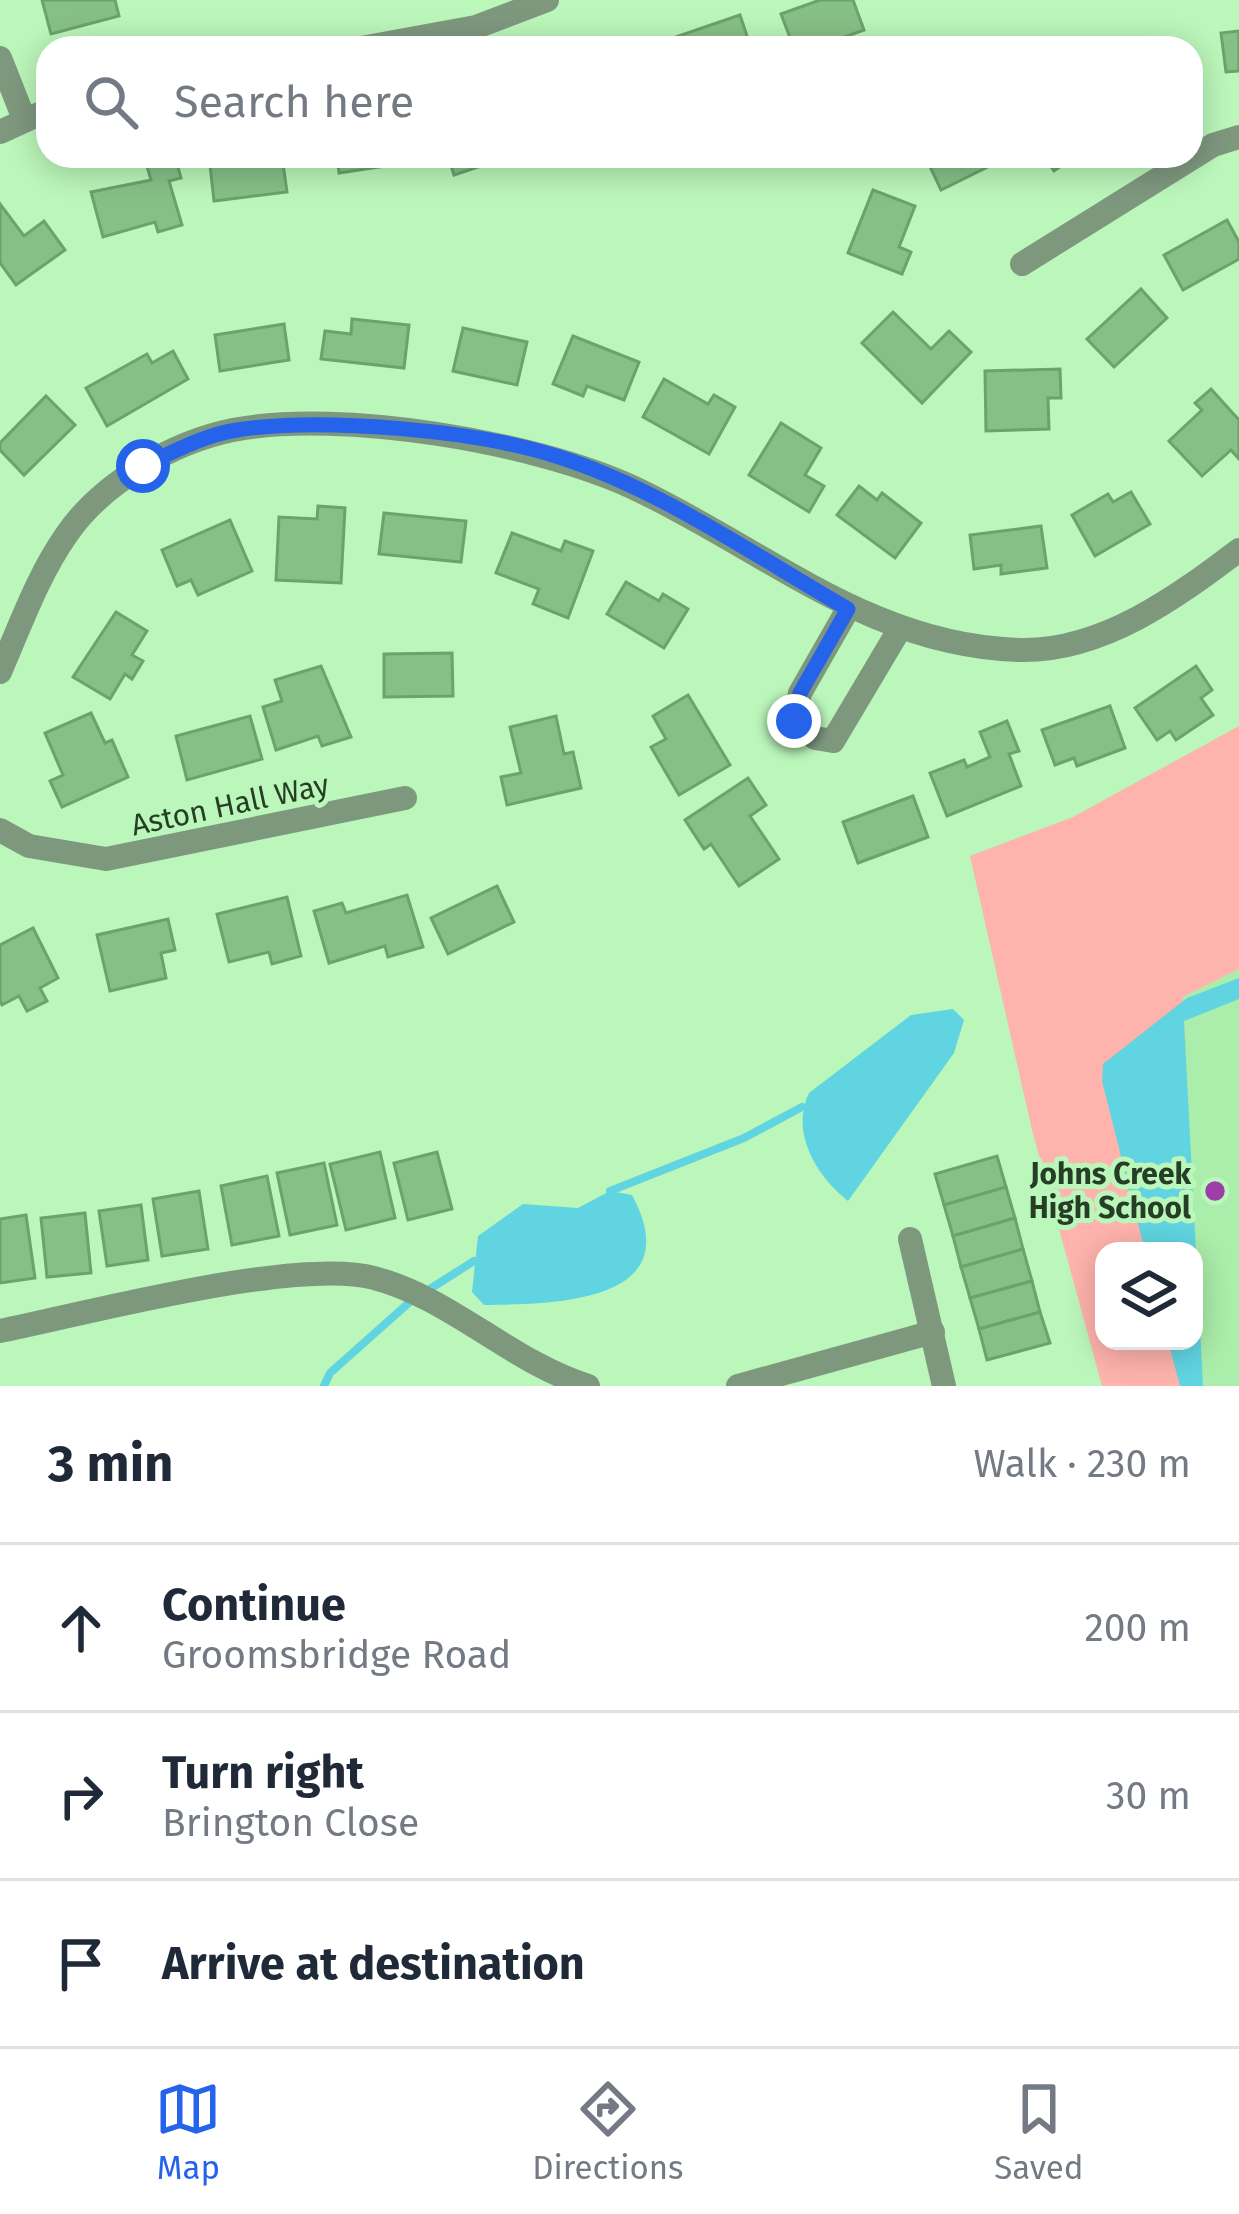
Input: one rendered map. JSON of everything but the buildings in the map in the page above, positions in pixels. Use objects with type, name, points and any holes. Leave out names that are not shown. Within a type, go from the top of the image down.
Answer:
[{"type":"street","points":[[427,36],[476,27],[547,0]]},
{"type":"street","points":[[0,58],[36,114],[0,132]]},
{"type":"street","points":[[1203,152],[1239,137]]},
{"type":"street","points":[[1022,264],[1177,168]]},
{"type":"street","points":[[0,672],[33,594],[68,531],[143,466],[234,430],[324,424],[485,441],[556,455],[635,489],[848,609],[899,630],[960,645],[1025,651],[1086,639],[1143,616],[1239,550]]},
{"type":"street","points":[[848,609],[800,693],[794,721],[814,738],[833,742],[899,630]]},
{"type":"street","name":"Aston Hall Way","points":[[0,830],[29,846],[106,860],[405,798]]},
{"type":"street","points":[[910,1239],[944,1386]]},
{"type":"street","points":[[0,1331],[311,1274],[374,1277],[437,1307],[510,1353],[588,1386]]},
{"type":"street","points":[[738,1386],[817,1374],[933,1332]]},
{"type":"shaded area","points":[[1239,726],[1239,969],[1183,997],[1194,1242],[1095,1242],[1095,1350],[1198,1350],[1200,1386],[1102,1386],[1032,1130],[970,856],[1073,817]]},
{"type":"shaded area","name":"Johns Creek High School","points":[[1239,969],[1239,1386],[1200,1386],[1203,1242],[1194,1242],[1183,997]]},
{"type":"water","points":[[1239,978],[1239,999],[1184,1021],[1196,1242],[1143,1242],[1102,1081],[1103,1064],[1187,998]]},
{"type":"water","points":[[953,1009],[964,1020],[954,1053],[848,1201],[809,1152],[803,1123],[809,1093],[911,1015]]},
{"type":"water","points":[[610,1191],[632,1195],[645,1231],[643,1258],[629,1277],[606,1290],[544,1303],[484,1305],[472,1292],[478,1236],[523,1204],[578,1208]]},
{"type":"water","points":[[1170,1350],[1201,1350],[1203,1386],[1180,1386]]},
{"type":"waterway","points":[[610,1191],[744,1138],[802,1107]]},
{"type":"waterway","points":[[425,1292],[474,1261]]},
{"type":"waterway","points":[[324,1386],[330,1373],[412,1300]]},
{"type":"place","name":"Johns Creek High School","points":[[1215,1191]]},
{"type":"route","points":[[143,466],[234,430],[324,424],[485,441],[556,455],[635,489],[848,609],[800,693],[794,721]]}]
